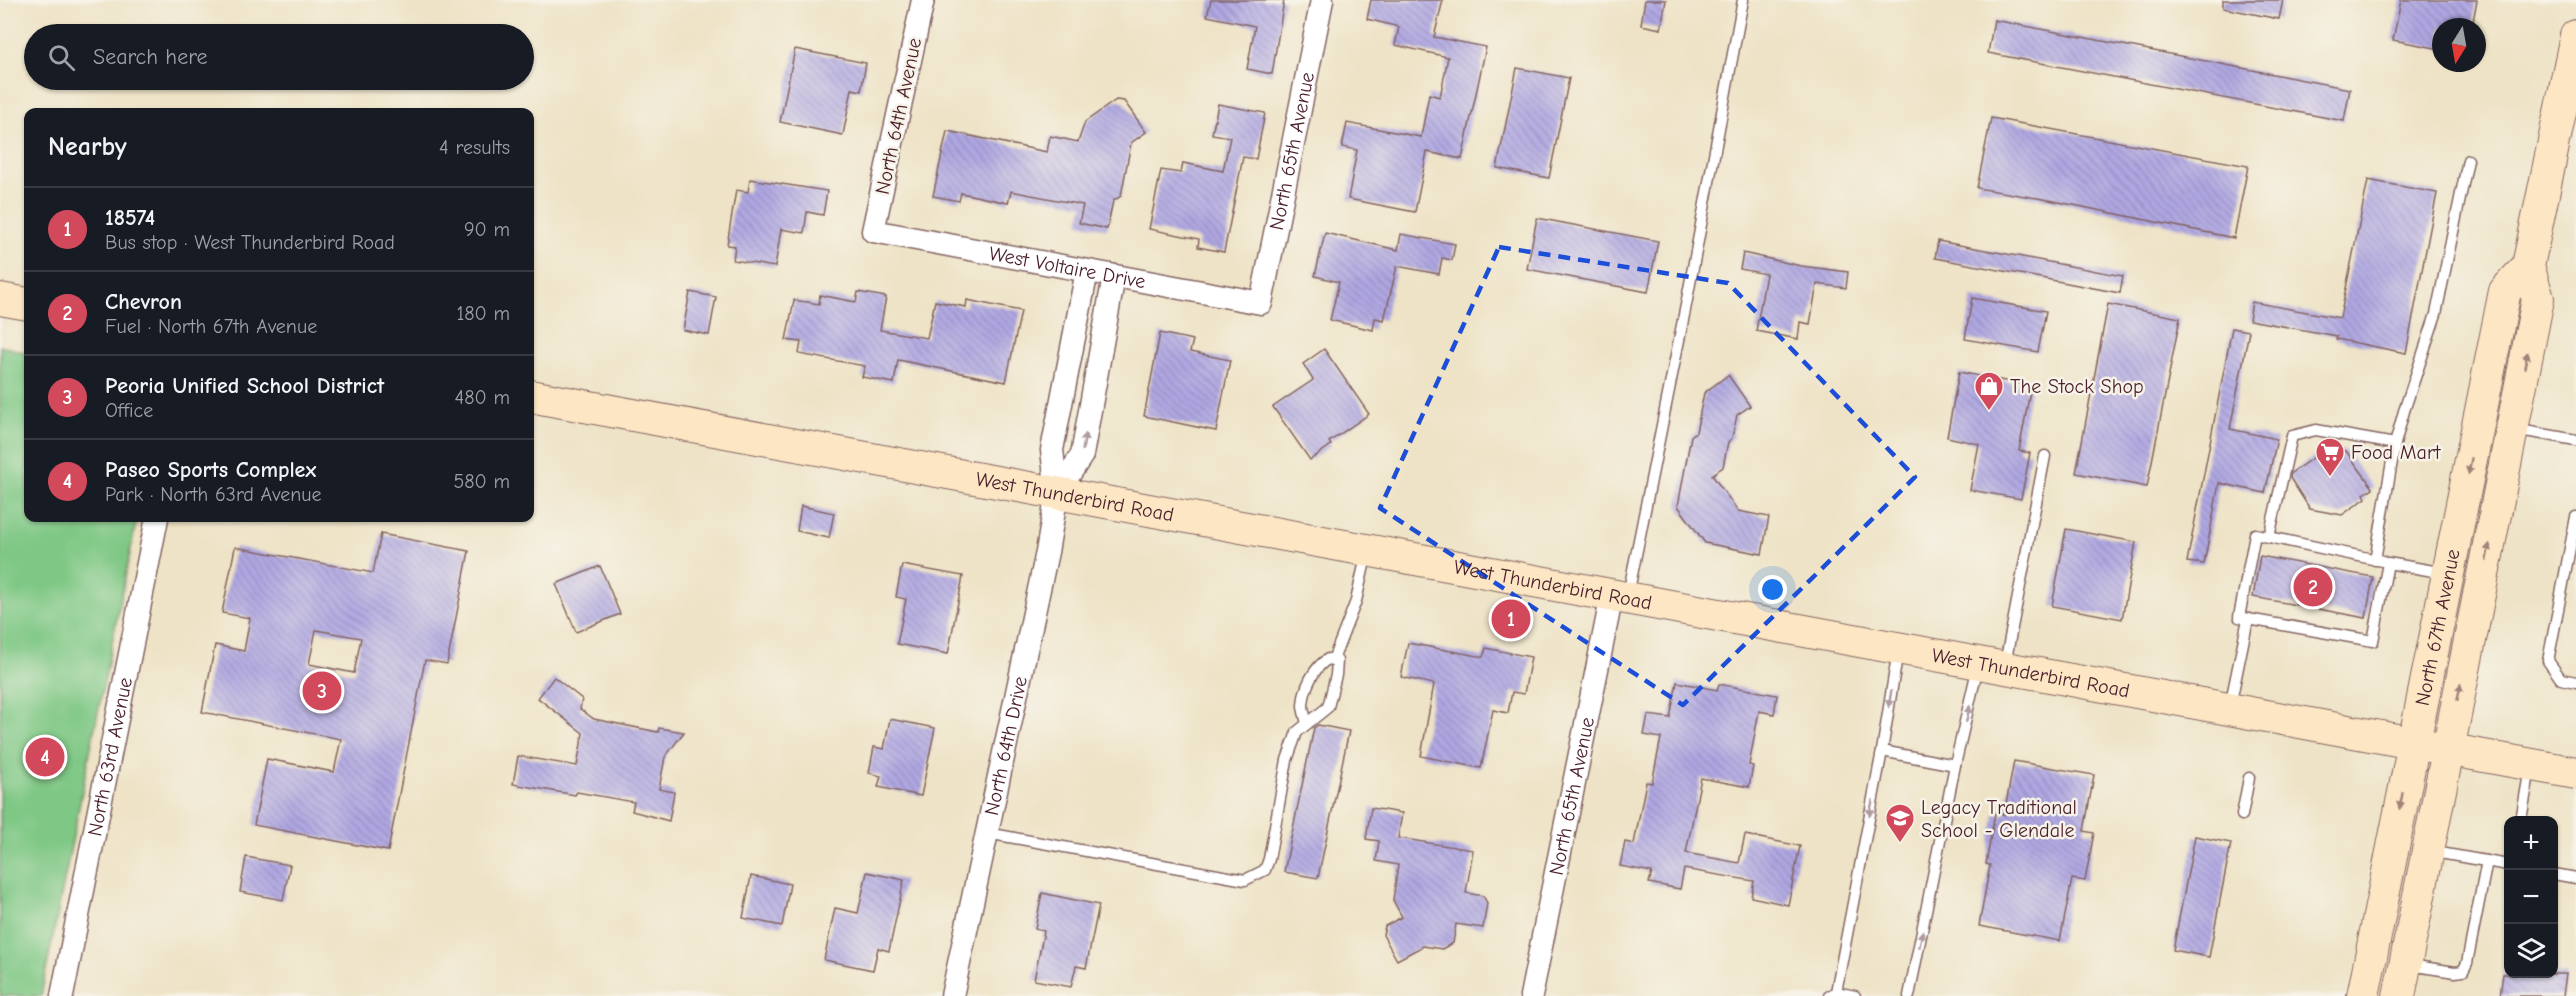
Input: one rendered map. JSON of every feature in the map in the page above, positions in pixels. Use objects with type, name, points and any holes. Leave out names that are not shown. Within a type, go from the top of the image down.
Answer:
[{"type":"main road","name":"North 67th Avenue","points":[[2399,996],[2538,299],[2528,266],[2576,36]]},
{"type":"main road","name":"North 67th Avenue","points":[[2363,996],[2505,291],[2528,266]]},
{"type":"main road","points":[[0,299],[24,303]]},
{"type":"main road","name":"West Thunderbird Road","points":[[534,397],[2576,773]]},
{"type":"street","name":"North 64th Avenue","points":[[873,231],[923,0]]},
{"type":"street","name":"North 65th Avenue","points":[[1261,303],[1322,0]]},
{"type":"street","name":"West Voltaire Drive","points":[[873,231],[1261,303]]},
{"type":"street","name":"North 64th Drive","points":[[952,996],[1047,552],[1057,493],[1052,450],[1087,271]]},
{"type":"street","name":"North 64th Drive","points":[[1057,493],[1082,455],[1114,276]]},
{"type":"street","points":[[1069,363],[1097,368]]},
{"type":"street","name":"North 63rd Avenue","points":[[62,996],[156,522]]},
{"type":"street","name":"North 65th Avenue","points":[[1531,996],[1619,597]]},
{"type":"lane","points":[[1619,597],[1674,363],[1743,0]]},
{"type":"lane","points":[[2375,560],[2395,444],[2436,314],[2468,160]]},
{"type":"lane","points":[[2512,429],[2576,440]]},
{"type":"lane","points":[[2269,537],[2292,436],[2316,430],[2395,444]]},
{"type":"lane","points":[[1909,996],[1955,765],[1992,665],[2045,456]]},
{"type":"lane","points":[[2576,517],[2548,661],[2561,679],[2576,682]]},
{"type":"lane","points":[[2388,563],[2373,641],[2238,617],[2256,534],[2449,574]]},
{"type":"lane","points":[[1333,660],[1356,601],[1367,550]]},
{"type":"lane","points":[[2229,709],[2248,619]]},
{"type":"lane","points":[[1855,996],[1833,994],[1882,751],[1899,648]]},
{"type":"lane","points":[[987,833],[1245,880],[1265,870],[1287,760],[1298,732],[1328,707],[1336,675],[1337,662],[1333,660],[1328,659],[1320,664],[1306,688],[1303,705],[1307,724]]},
{"type":"lane","points":[[1882,751],[1955,765]]},
{"type":"lane","points":[[2522,816],[2531,765]]},
{"type":"lane","points":[[2242,815],[2249,778]]},
{"type":"lane","points":[[2429,851],[2504,864]]},
{"type":"lane","points":[[2406,964],[2455,972],[2463,971],[2467,963],[2487,861]]},
{"type":"lane","points":[[2558,875],[2576,878]]},
{"type":"highlighted area","points":[[1499,247],[1728,283],[1915,477],[1683,705],[1380,508]]},
{"type":"green space","points":[[0,346],[24,352],[24,522],[136,522],[41,996],[0,996]]},
{"type":"building","points":[[1211,0],[1284,0],[1272,74],[1247,69],[1255,26],[1207,16]]},
{"type":"building","points":[[1371,0],[1443,0],[1434,37],[1486,47],[1462,159],[1427,152],[1415,212],[1348,199],[1357,150],[1342,147],[1347,123],[1421,137],[1429,94],[1440,97],[1448,57],[1395,45],[1399,27],[1367,19]]},
{"type":"building","points":[[1645,0],[1666,0],[1661,29],[1641,25]]},
{"type":"building","points":[[2223,0],[2283,0],[2279,19],[2223,8]]},
{"type":"building","points":[[2401,0],[2477,0],[2474,18],[2432,18],[2432,47],[2393,40]]},
{"type":"building","points":[[1994,20],[2350,89],[2344,121],[1988,53]]},
{"type":"building","points":[[795,49],[866,63],[861,91],[852,89],[843,135],[780,122]]},
{"type":"building","points":[[1517,68],[1569,78],[1549,178],[1497,168]]},
{"type":"building","points":[[1116,100],[1124,101],[1146,132],[1131,143],[1121,196],[1113,201],[1107,229],[1079,223],[1083,205],[1011,191],[1008,203],[961,193],[959,201],[933,196],[947,131],[1047,152],[1050,136],[1078,142],[1085,122]]},
{"type":"building","points":[[1218,104],[1265,113],[1256,159],[1243,157],[1224,252],[1198,247],[1199,239],[1149,229],[1161,170],[1181,173],[1183,163],[1223,171],[1230,137],[1212,134]]},
{"type":"building","points":[[1991,118],[2248,166],[2234,238],[2049,200],[1977,188]]},
{"type":"building","points":[[750,179],[827,191],[823,215],[807,212],[804,233],[781,229],[775,267],[733,260],[735,246],[727,245],[736,190],[748,192]]},
{"type":"building","points":[[2368,180],[2437,193],[2406,353],[2336,339],[2337,336],[2249,320],[2252,302],[2340,318]]},
{"type":"building","points":[[1537,218],[1658,241],[1648,292],[1527,269]]},
{"type":"building","points":[[1325,233],[1398,250],[1401,234],[1455,244],[1452,260],[1442,258],[1439,274],[1397,266],[1384,320],[1375,318],[1373,330],[1330,320],[1339,282],[1315,276]]},
{"type":"building","points":[[1938,241],[2123,276],[2120,293],[1935,258]]},
{"type":"building","points":[[1743,253],[1801,266],[1848,272],[1846,288],[1817,284],[1810,324],[1800,322],[1798,339],[1756,331],[1766,274],[1740,269]]},
{"type":"building","points":[[690,292],[716,297],[709,335],[683,330]]},
{"type":"building","points":[[858,292],[886,297],[880,330],[927,338],[935,301],[966,307],[967,300],[1021,311],[1006,382],[898,360],[894,383],[862,377],[865,366],[799,354],[801,342],[786,340],[794,300],[819,304],[820,295],[856,302]]},
{"type":"building","points":[[1972,298],[2046,311],[2038,352],[1965,339]]},
{"type":"building","points":[[2108,304],[2180,318],[2147,487],[2076,473]]},
{"type":"building","points":[[2232,328],[2249,331],[2230,429],[2277,439],[2265,493],[2219,483],[2204,564],[2187,562]]},
{"type":"building","points":[[1160,333],[1193,340],[1190,352],[1230,360],[1216,431],[1144,416]]},
{"type":"building","points":[[1324,349],[1369,414],[1329,442],[1331,445],[1310,460],[1273,407],[1313,380],[1303,364]]},
{"type":"building","name":"The Stock Shop","points":[[1959,372],[2031,386],[2019,451],[2030,453],[2021,499],[1970,490],[1979,444],[1947,437]]},
{"type":"building","points":[[1728,375],[1750,406],[1737,415],[1723,467],[1712,475],[1738,511],[1769,517],[1762,554],[1705,543],[1678,506],[1691,436],[1696,432],[1704,393]]},
{"type":"building","name":"Food Mart","points":[[2327,448],[2346,451],[2373,488],[2364,494],[2366,498],[2342,515],[2310,509],[2290,478],[2291,473]]},
{"type":"building","points":[[801,506],[834,513],[829,538],[797,531]]},
{"type":"building","points":[[2066,529],[2136,542],[2122,619],[2052,606]]},
{"type":"building","points":[[381,534],[469,551],[447,664],[425,660],[388,851],[254,825],[267,759],[334,772],[341,739],[202,712],[215,645],[244,651],[250,618],[222,613],[235,547],[373,573]],"holes":[[[316,630],[361,638],[354,673],[309,664]]]},
{"type":"building","points":[[2260,556],[2373,577],[2366,618],[2253,597]]},
{"type":"building","points":[[902,565],[963,576],[948,654],[897,644],[906,599],[896,597]]},
{"type":"building","points":[[600,566],[620,614],[576,632],[556,584]]},
{"type":"building","points":[[1408,643],[1483,657],[1486,648],[1531,657],[1524,694],[1512,692],[1508,713],[1493,710],[1481,768],[1421,756],[1434,684],[1401,677]]},
{"type":"building","points":[[554,677],[582,699],[580,709],[594,719],[658,732],[659,728],[684,732],[665,757],[659,789],[674,792],[669,821],[632,811],[634,802],[513,784],[518,756],[577,766],[583,733],[538,698]]},
{"type":"building","points":[[1677,682],[1717,690],[1719,684],[1777,695],[1774,714],[1759,711],[1749,765],[1753,766],[1749,787],[1701,778],[1686,853],[1739,863],[1745,835],[1800,846],[1788,905],[1751,897],[1754,881],[1684,869],[1680,889],[1649,883],[1652,872],[1620,866],[1625,842],[1634,844],[1646,782],[1652,783],[1661,738],[1644,735],[1648,715],[1670,718]]},
{"type":"building","points":[[890,719],[935,728],[921,796],[878,787],[881,776],[869,773],[874,747],[884,749]]},
{"type":"building","points":[[1318,725],[1349,731],[1318,878],[1284,872],[1314,728]]},
{"type":"building","points":[[2014,761],[2094,775],[2084,831],[2094,833],[2085,881],[2072,879],[2060,941],[1979,926],[1990,865],[1986,864],[1995,813],[2004,815]]},
{"type":"building","points":[[1371,808],[1402,813],[1398,838],[1473,850],[1466,893],[1483,896],[1487,903],[1483,928],[1456,924],[1453,943],[1442,949],[1423,946],[1397,960],[1383,935],[1385,926],[1402,917],[1393,900],[1398,865],[1376,861],[1379,841],[1366,839]]},
{"type":"building","points":[[2195,836],[2231,843],[2209,957],[2173,950]]},
{"type":"building","points":[[246,857],[290,865],[283,900],[240,892]]},
{"type":"building","points":[[867,872],[904,880],[889,951],[878,948],[873,970],[824,960],[835,908],[858,913]]},
{"type":"building","points":[[751,876],[790,884],[782,926],[743,918]]},
{"type":"building","points":[[1042,893],[1099,905],[1086,968],[1076,966],[1071,987],[1034,980],[1044,931],[1035,929]]},
{"type":"building","points":[[2503,974],[2504,978],[2558,978],[2558,974],[2566,974],[2563,996],[2500,996]]},
{"type":"place","name":"The Stock Shop","points":[[1989,412]]},
{"type":"place","name":"Food Mart","points":[[2330,478]]},
{"type":"place","name":"Chevron","points":[[2313,587]]},
{"type":"place","name":"18574","points":[[1511,619]]},
{"type":"place","name":"Peoria Unified School District","points":[[322,691]]},
{"type":"place","name":"Paseo Sports Complex","points":[[45,757]]},
{"type":"place","name":"Legacy Traditional School - Glendale","points":[[1900,844]]}]
